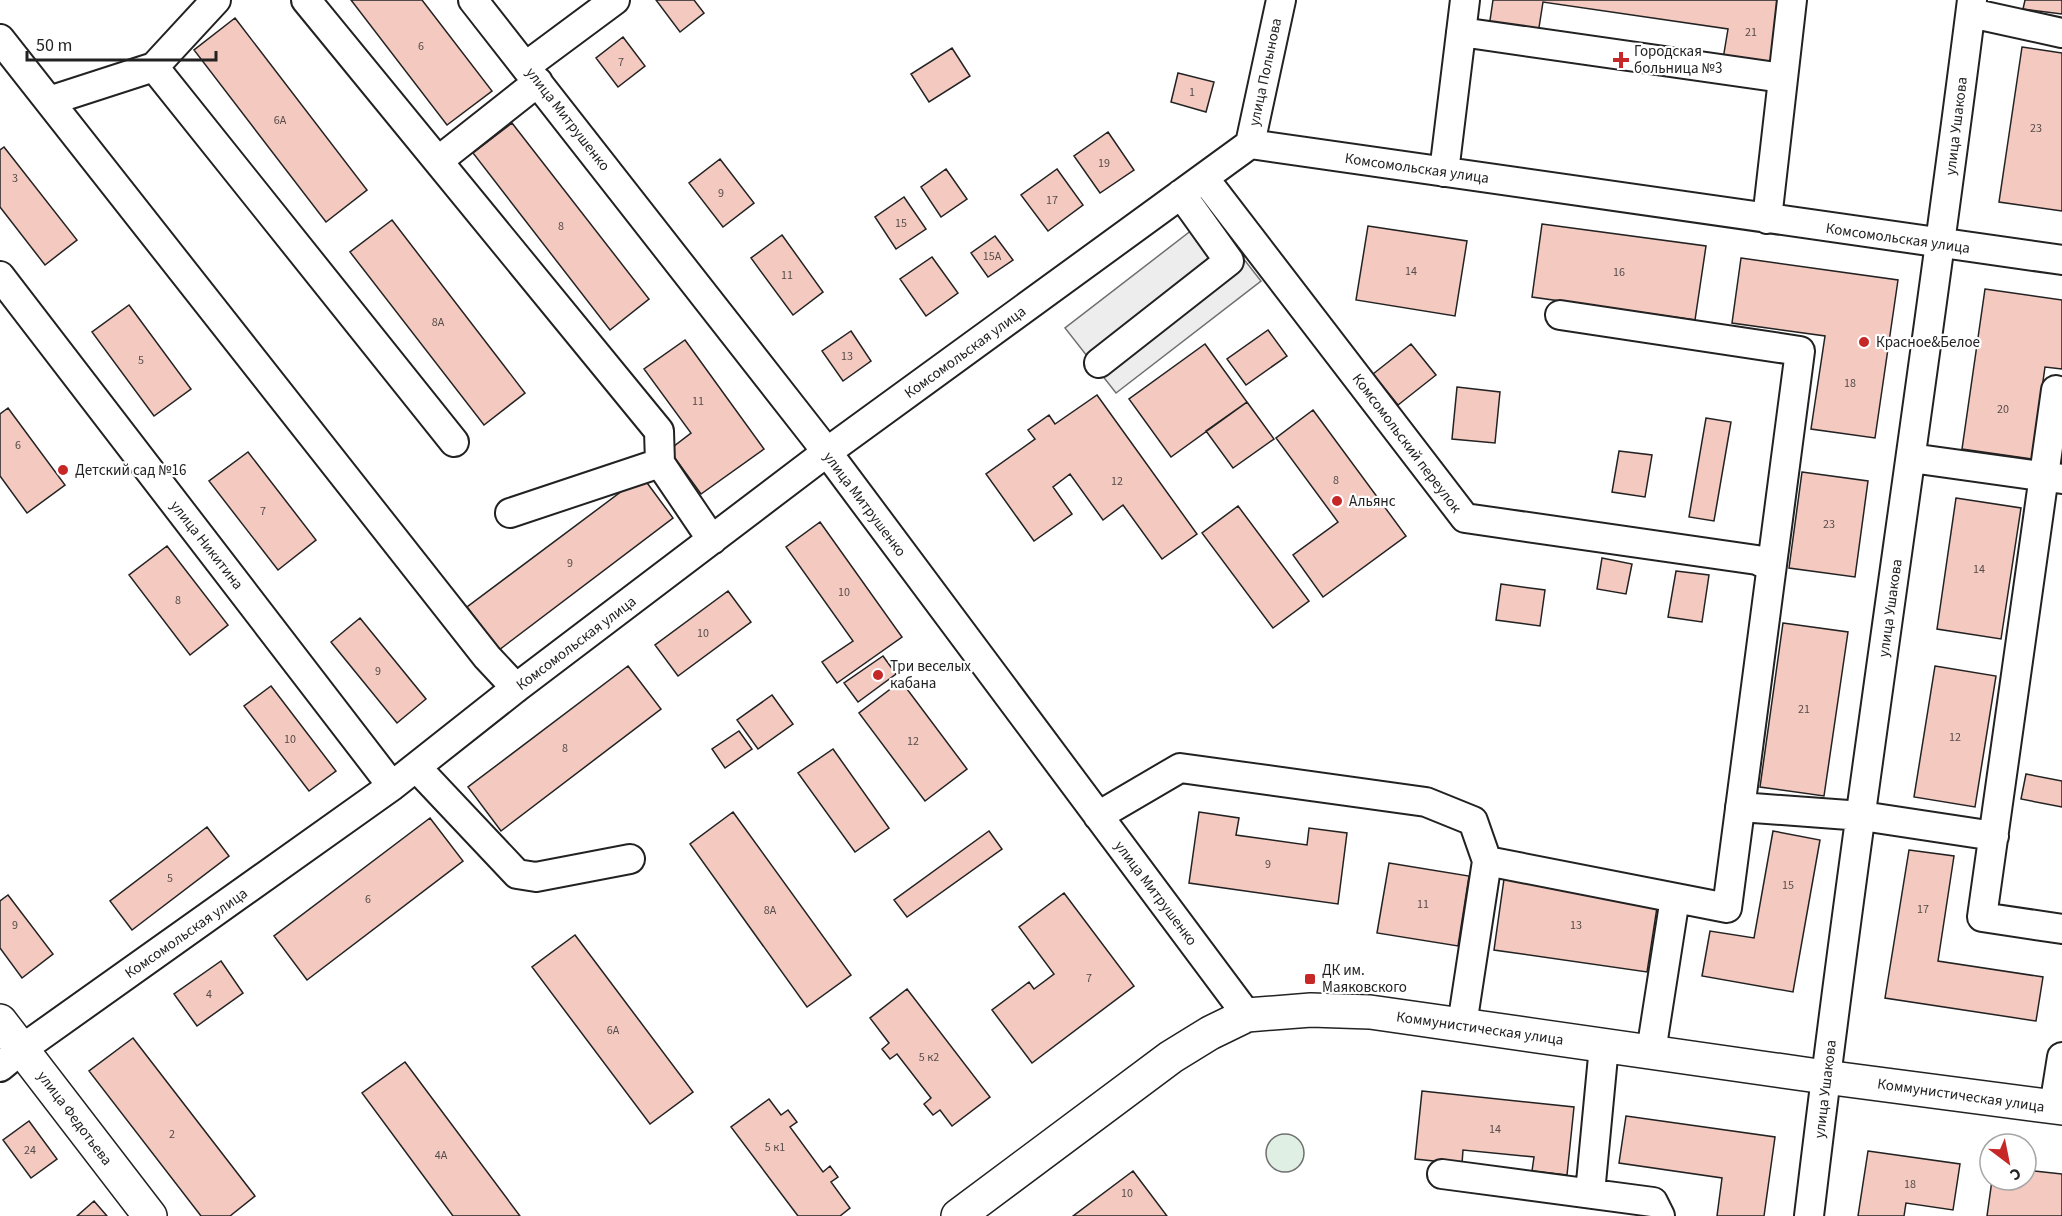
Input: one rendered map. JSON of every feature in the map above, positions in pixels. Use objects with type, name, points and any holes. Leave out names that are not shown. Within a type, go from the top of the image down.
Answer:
[{"type":"main road","name":"Коммунистическая улица","points":[[958,1216],[1171,1057],[1210,1033],[1246,1016],[1311,1010],[1371,1012],[2058,1108]]},
{"type":"main road","name":"улица Федотьева","points":[[0,1021],[11,1058],[150,1216]]},
{"type":"street","points":[[49,101],[154,67],[216,0]]},
{"type":"street","points":[[306,0],[659,431],[660,463],[712,540]]},
{"type":"street","name":"улица Митрушенко","points":[[473,0],[827,452],[1246,1016]]},
{"type":"street","points":[[438,161],[615,0]]},
{"type":"street","name":"улица Полынова","points":[[1250,144],[1281,0]]},
{"type":"street","points":[[1444,172],[1466,0]]},
{"type":"street","points":[[1767,219],[1792,0]]},
{"type":"street","points":[[1972,6],[2062,33]]},
{"type":"street","name":"улица Ушакова","points":[[1809,1216],[1825,1077],[1972,6]]},
{"type":"street","points":[[1461,32],[1783,78]]},
{"type":"street","points":[[0,39],[487,657],[516,688]]},
{"type":"street","points":[[154,67],[454,442]]},
{"type":"street","name":"Комсомольская улица","points":[[11,1058],[392,786],[516,688],[827,452],[1250,144],[2062,260]]},
{"type":"street","name":"Комсомольский переулок","points":[[1204,178],[1465,518],[1757,560],[1772,567]]},
{"type":"street","points":[[1099,363],[1229,261],[1181,194]]},
{"type":"street","name":"улица Никитина","points":[[0,276],[392,786]]},
{"type":"street","points":[[1487,861],[1727,908],[1800,351],[1560,315]]},
{"type":"street","points":[[2056,390],[2053,477],[1994,836],[1983,917],[2062,928]]},
{"type":"street","points":[[1911,458],[2053,477]]},
{"type":"street","points":[[510,513],[660,463]]},
{"type":"street","points":[[416,767],[517,874],[536,877],[630,859]]},
{"type":"street","points":[[1098,816],[1180,768],[1426,802],[1473,821],[1487,861],[1462,1025]]},
{"type":"street","points":[[1740,807],[1862,816],[1994,836]]},
{"type":"street","points":[[1651,1052],[1675,898]]},
{"type":"street","points":[[1590,1193],[1604,1046]]},
{"type":"street","points":[[2058,1108],[2062,1057]]},
{"type":"street","points":[[1442,1174],[1653,1202],[1660,1216]]},
{"type":"green space","points":[[1285,1134],[1298,1140],[1304,1153],[1298,1166],[1285,1172],[1272,1166],[1266,1153],[1272,1140]]},
{"type":"shaded area","points":[[1210,216],[1261,281],[1116,393],[1065,328]]},
{"type":"building","points":[[351,0],[422,0],[492,91],[447,125]]},
{"type":"building","points":[[656,0],[694,0],[704,13],[680,32]]},
{"type":"building","points":[[1493,0],[1780,0],[1770,66],[1723,59],[1728,29],[1543,2],[1538,34],[1489,27]]},
{"type":"building","points":[[2025,0],[2062,0],[2062,14],[2023,9]]},
{"type":"building","points":[[235,18],[367,190],[326,222],[194,50]]},
{"type":"building","points":[[623,37],[645,66],[618,87],[596,58]]},
{"type":"building","points":[[2022,47],[2062,53],[2062,211],[1999,202]]},
{"type":"building","points":[[952,48],[970,76],[929,102],[911,74]]},
{"type":"building","points":[[1178,73],[1214,82],[1206,112],[1171,102]]},
{"type":"building","points":[[512,123],[649,299],[610,330],[473,153]]},
{"type":"building","points":[[1108,132],[1134,170],[1100,193],[1074,156]]},
{"type":"building","points":[[4,147],[77,240],[45,265],[0,207],[0,150]]},
{"type":"building","points":[[720,159],[754,203],[723,227],[689,183]]},
{"type":"building","points":[[946,169],[967,199],[941,217],[921,187]]},
{"type":"building","points":[[1057,169],[1083,205],[1048,231],[1021,195]]},
{"type":"building","points":[[904,197],[926,229],[896,249],[875,217]]},
{"type":"building","points":[[392,220],[525,393],[484,425],[350,252]]},
{"type":"building","points":[[1542,224],[1706,246],[1695,320],[1532,297]]},
{"type":"building","points":[[1368,226],[1467,241],[1455,316],[1356,300]]},
{"type":"building","points":[[782,235],[823,292],[793,315],[751,258]]},
{"type":"building","points":[[995,236],[1013,260],[988,277],[971,253]]},
{"type":"building","points":[[932,257],[958,293],[926,316],[900,279]]},
{"type":"building","points":[[1741,258],[1898,280],[1875,438],[1811,429],[1825,336],[1732,323]]},
{"type":"building","points":[[1985,289],[2062,300],[2062,369],[2045,367],[2032,459],[1962,449]]},
{"type":"building","points":[[129,305],[191,389],[154,416],[92,332]]},
{"type":"building","points":[[1268,330],[1287,356],[1246,385],[1227,359]]},
{"type":"building","points":[[851,331],[871,361],[843,381],[822,351]]},
{"type":"building","points":[[685,340],[764,449],[701,494],[669,450],[691,433],[644,369]]},
{"type":"building","points":[[1205,344],[1247,402],[1171,457],[1129,399]]},
{"type":"building","points":[[1411,344],[1436,375],[1398,405],[1373,374]]},
{"type":"building","points":[[1457,387],[1500,392],[1495,443],[1452,439]]},
{"type":"building","points":[[1097,395],[1197,534],[1162,559],[1123,505],[1103,520],[1070,474],[1053,487],[1072,514],[1034,541],[986,474],[1035,439],[1028,430],[1049,415],[1055,424]]},
{"type":"building","points":[[1247,402],[1274,439],[1233,468],[1206,431]]},
{"type":"building","points":[[8,408],[65,485],[27,513],[0,476],[0,414]]},
{"type":"building","points":[[1313,410],[1406,536],[1323,597],[1293,555],[1338,522],[1276,438]]},
{"type":"building","points":[[1706,418],[1731,422],[1714,521],[1689,517]]},
{"type":"building","points":[[1619,451],[1652,455],[1645,497],[1612,492]]},
{"type":"building","points":[[248,452],[316,540],[278,570],[209,481]]},
{"type":"building","points":[[1802,472],[1868,481],[1855,577],[1789,568]]},
{"type":"building","points":[[642,476],[673,518],[499,650],[467,607]]},
{"type":"building","points":[[1956,498],[2021,508],[2001,639],[1937,629]]},
{"type":"building","points":[[1238,506],[1309,601],[1273,628],[1202,533]]},
{"type":"building","points":[[820,522],[902,637],[837,683],[822,662],[853,641],[786,547]]},
{"type":"building","points":[[167,546],[228,625],[190,655],[129,575]]},
{"type":"building","points":[[1602,558],[1632,564],[1626,594],[1597,589]]},
{"type":"building","points":[[1676,571],[1709,575],[1702,622],[1668,617]]},
{"type":"building","points":[[1501,584],[1545,590],[1540,626],[1496,620]]},
{"type":"building","points":[[728,591],[751,622],[678,676],[655,645]]},
{"type":"building","points":[[360,618],[426,699],[397,723],[331,642]]},
{"type":"building","points":[[1783,623],[1848,632],[1824,796],[1760,787]]},
{"type":"building","points":[[883,656],[896,674],[858,702],[844,683]]},
{"type":"building","points":[[628,666],[661,709],[501,831],[468,787]]},
{"type":"building","points":[[1935,666],[1996,676],[1975,807],[1914,797]]},
{"type":"building","points":[[901,681],[967,769],[925,801],[859,713]]},
{"type":"building","points":[[271,686],[336,771],[309,791],[244,706]]},
{"type":"building","points":[[772,695],[793,724],[758,749],[737,720]]},
{"type":"building","points":[[739,731],[752,749],[725,768],[712,749]]},
{"type":"building","points":[[833,749],[889,828],[855,852],[798,773]]},
{"type":"building","points":[[2026,774],[2062,781],[2062,807],[2021,799]]},
{"type":"building","points":[[733,812],[851,975],[807,1007],[690,844]]},
{"type":"building","points":[[1199,812],[1239,818],[1236,835],[1307,845],[1309,828],[1347,833],[1338,904],[1189,883]]},
{"type":"building","points":[[430,818],[463,861],[307,980],[274,936]]},
{"type":"building","points":[[207,827],[229,856],[132,930],[110,901]]},
{"type":"building","points":[[989,831],[1002,849],[907,917],[894,900]]},
{"type":"building","points":[[1773,831],[1820,840],[1793,992],[1702,976],[1710,931],[1754,938]]},
{"type":"building","points":[[1909,850],[1954,856],[1938,961],[2043,977],[2036,1021],[1885,998]]},
{"type":"building","points":[[1389,863],[1469,876],[1458,946],[1377,933]]},
{"type":"building","points":[[1504,879],[1658,901],[1647,972],[1494,950]]},
{"type":"building","points":[[1064,893],[1134,986],[1032,1063],[992,1010],[1029,982],[1034,989],[1054,974],[1019,927]]},
{"type":"building","points":[[8,895],[53,954],[22,978],[0,948],[0,901]]},
{"type":"building","points":[[575,935],[693,1092],[650,1124],[532,967]]},
{"type":"building","points":[[221,961],[243,993],[197,1026],[174,994]]},
{"type":"building","points":[[907,989],[990,1097],[952,1126],[940,1110],[933,1115],[924,1104],[931,1098],[897,1054],[890,1059],[882,1049],[889,1043],[870,1018]]},
{"type":"building","points":[[133,1038],[255,1196],[230,1216],[201,1216],[89,1071]]},
{"type":"building","points":[[405,1062],[520,1216],[453,1216],[362,1093]]},
{"type":"building","points":[[1422,1091],[1574,1107],[1567,1175],[1532,1171],[1534,1157],[1463,1150],[1462,1164],[1415,1159]]},
{"type":"building","points":[[769,1099],[781,1115],[788,1110],[797,1122],[790,1127],[823,1172],[830,1166],[838,1177],[831,1182],[850,1208],[840,1216],[798,1216],[731,1127]]},
{"type":"building","points":[[1626,1116],[1775,1137],[1764,1216],[1717,1216],[1722,1178],[1619,1163]]},
{"type":"building","points":[[29,1121],[57,1159],[31,1178],[3,1140]]},
{"type":"building","points":[[1868,1151],[1960,1164],[1953,1210],[1906,1203],[1904,1216],[1858,1216]]},
{"type":"building","points":[[1133,1171],[1167,1216],[1073,1216]]},
{"type":"building","points":[[2038,1171],[2062,1174],[2062,1216],[1987,1216],[1990,1192],[2038,1192]]},
{"type":"building","points":[[94,1201],[107,1216],[77,1216]]},
{"type":"place","name":"Городская больница №3","points":[[1621,60]]},
{"type":"place","name":"Красное&Белое","points":[[1864,342]]},
{"type":"place","name":"Детский сад №16","points":[[63,470]]},
{"type":"place","name":"Альянс","points":[[1337,501]]},
{"type":"place","name":"Три веселых кабана","points":[[878,675]]},
{"type":"place","name":"ДК им. Маяковского","points":[[1310,979]]}]
